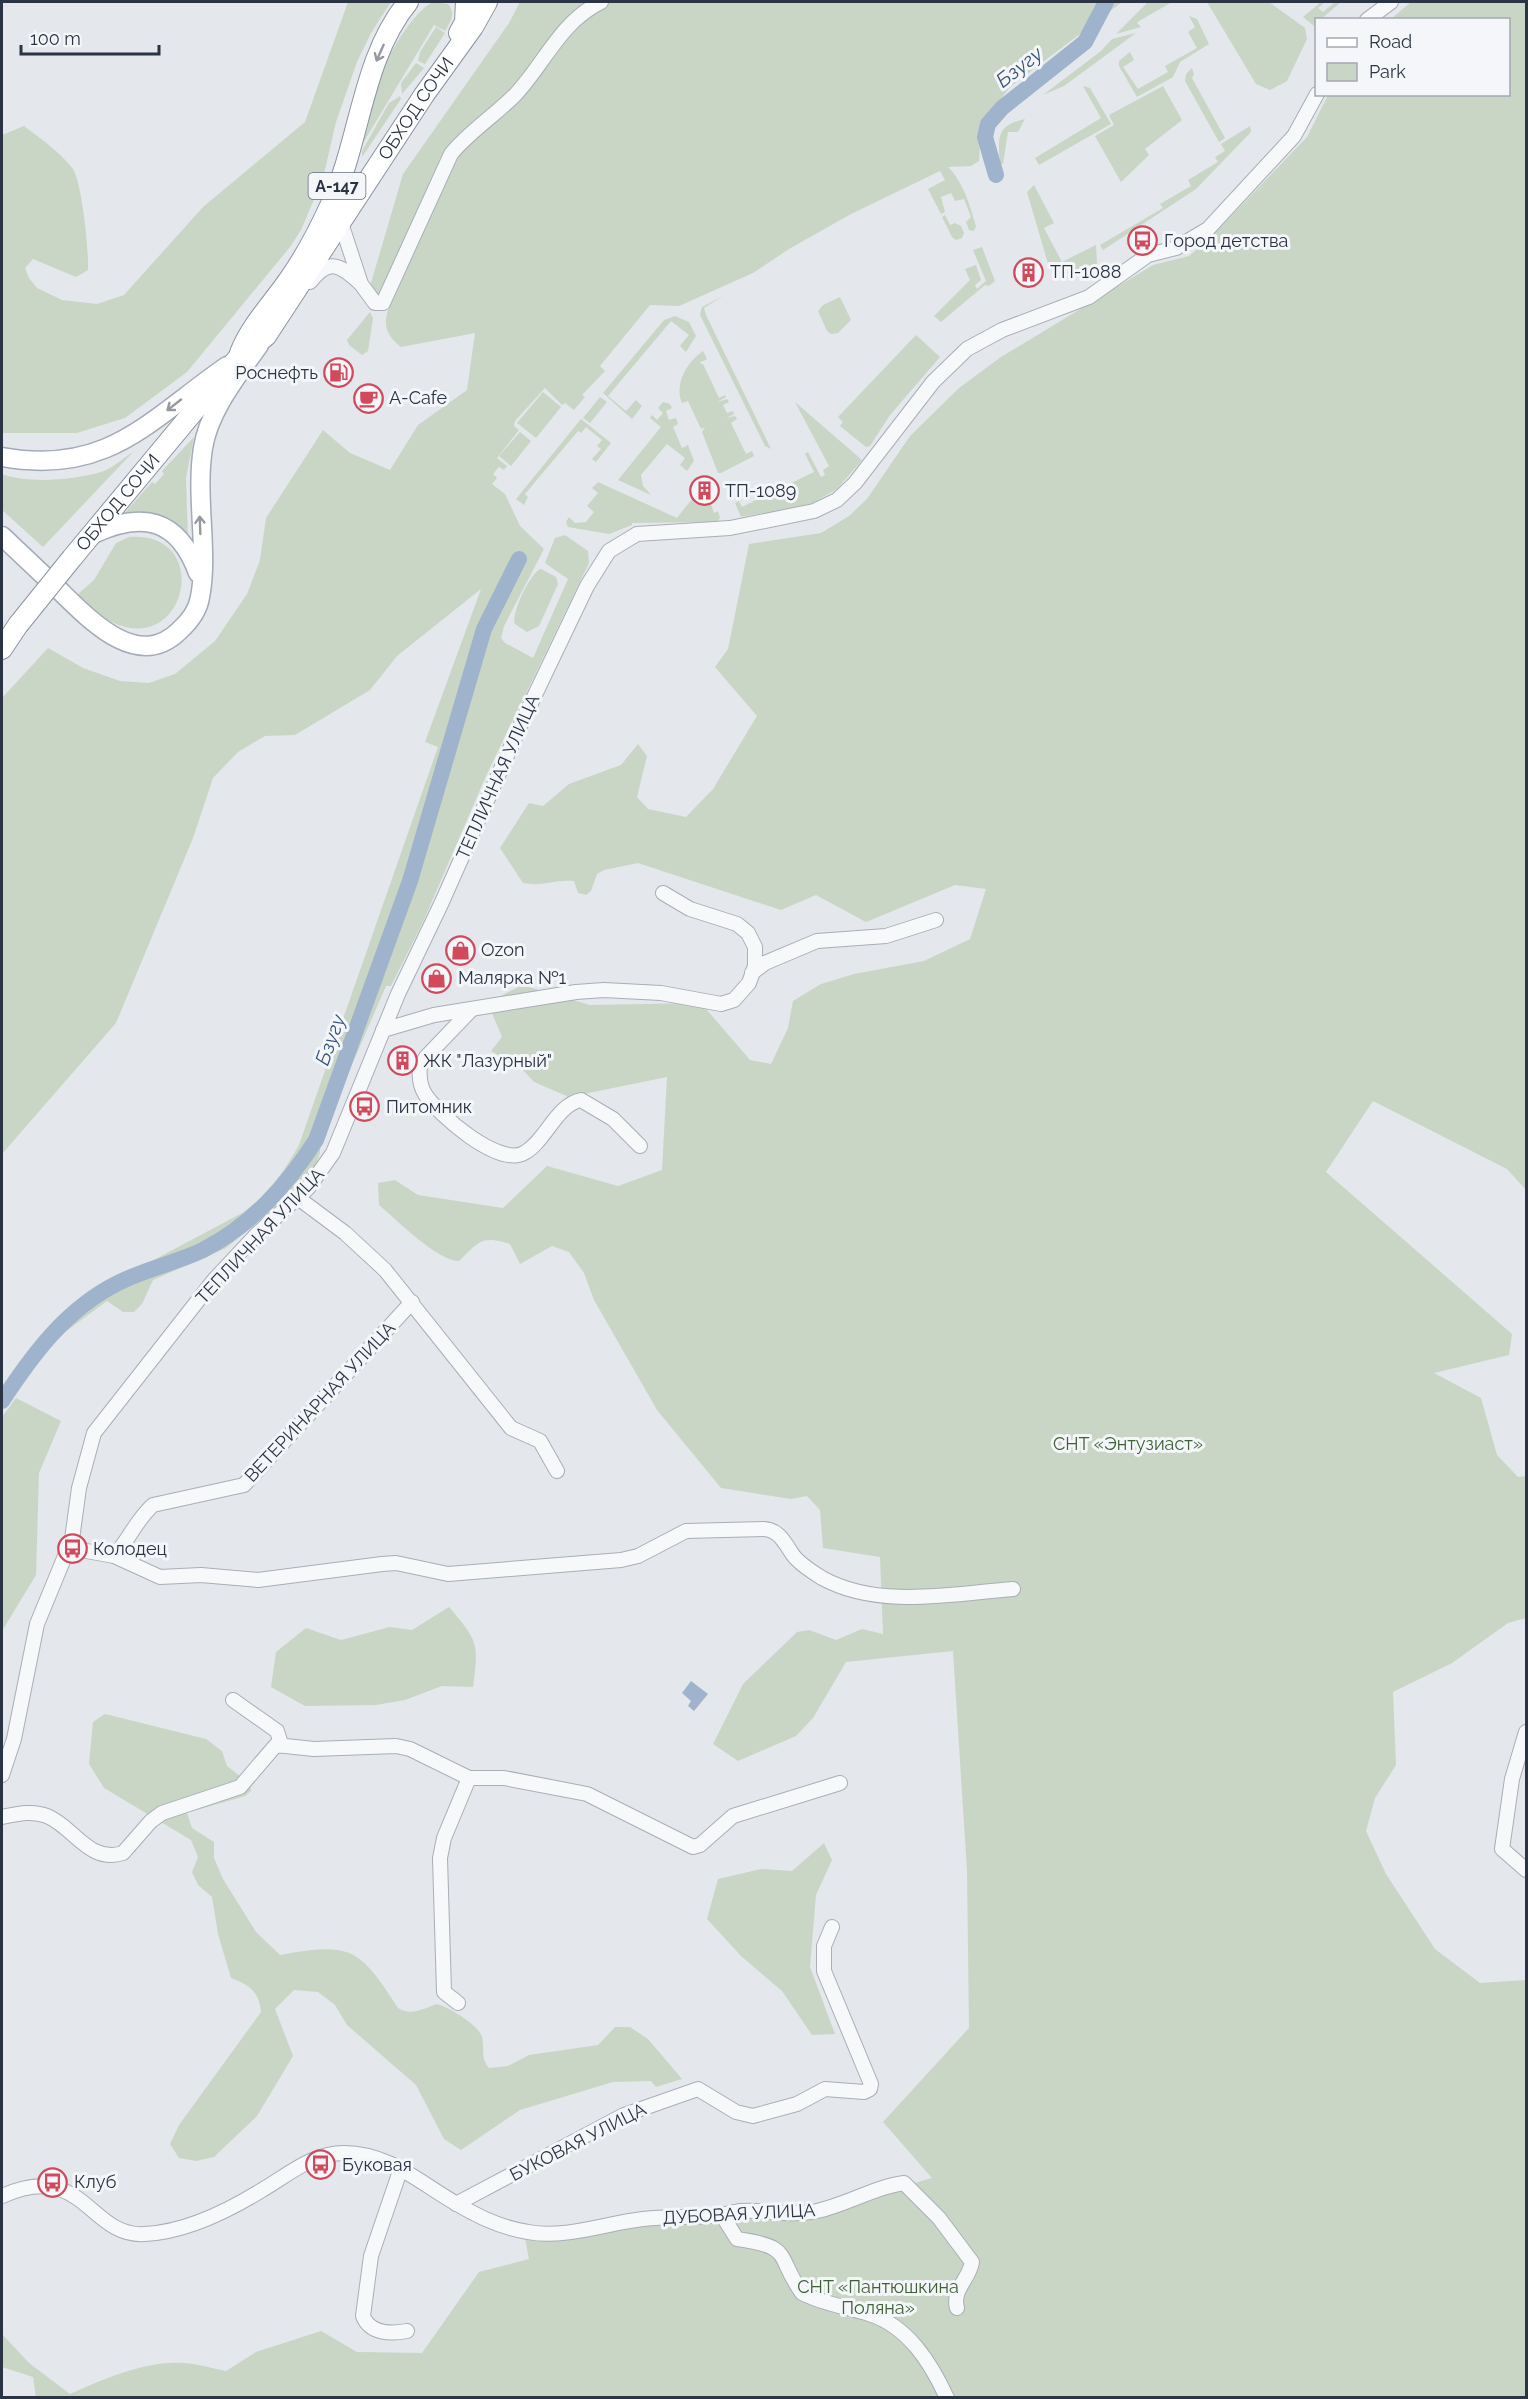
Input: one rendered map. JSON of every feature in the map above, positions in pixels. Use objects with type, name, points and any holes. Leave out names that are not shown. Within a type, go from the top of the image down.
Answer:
[{"type":"highway","name":"ОБХОД СОЧИ","points":[[2,649],[18,625],[72,558],[238,358],[255,325],[306,254],[331,203],[377,59],[393,25],[408,2]]},
{"type":"highway","name":"А-147","points":[[424,95],[465,22],[466,2]]},
{"type":"highway","name":"ОБХОД СОЧИ","points":[[238,358],[266,336],[424,95],[473,27],[487,2]]},
{"type":"main road","name":"А-147","points":[[2,536],[92,621],[114,637],[131,645],[154,646],[172,638],[190,620],[200,600],[202,584],[199,501],[203,446],[218,406],[266,336]]},
{"type":"main road","name":"А-147","points":[[2,457],[31,462],[57,461],[88,455],[112,447],[136,434],[238,358]]},
{"type":"main road","name":"А-147","points":[[93,534],[115,523],[139,520],[161,526],[187,550],[202,584]]},
{"type":"street","points":[[341,223],[361,284],[366,294],[379,304],[385,300],[451,154],[462,141],[516,93],[574,18],[601,2]]},
{"type":"street","points":[[1370,18],[1391,2]]},
{"type":"street","name":"ТЕПЛИЧНАЯ УЛИЦА","points":[[2,1775],[14,1739],[38,1624],[70,1548],[79,1488],[94,1433],[214,1280],[257,1234],[298,1198],[322,1172],[333,1153],[383,1030],[521,724],[587,586],[609,551],[637,534],[730,528],[800,515],[837,500],[855,483],[933,382],[967,350],[1002,330],[1081,301],[1148,255],[1176,248],[1208,230],[1294,136],[1316,96]]},
{"type":"street","points":[[292,297],[305,288],[319,271],[332,265],[349,273],[361,284]]},
{"type":"street","points":[[383,1030],[434,1015],[532,997],[603,990],[662,993],[721,1004],[734,1000],[742,993],[752,973],[755,947],[748,933],[737,924],[690,909],[663,892]]},
{"type":"street","points":[[752,973],[765,963],[817,941],[886,936],[936,920]]},
{"type":"street","points":[[471,1010],[426,1057],[420,1067],[419,1076],[425,1095],[453,1122],[482,1145],[499,1155],[512,1157],[531,1148],[569,1105],[581,1100],[613,1119],[640,1146]]},
{"type":"street","points":[[298,1198],[345,1233],[385,1270],[412,1302],[469,1379],[511,1428],[540,1441],[557,1471]]},
{"type":"street","name":"ВЕТЕРИНАРНАЯ УЛИЦА","points":[[114,1556],[142,1515],[153,1505],[244,1485],[412,1302]]},
{"type":"street","points":[[70,1548],[114,1556],[159,1577],[201,1575],[258,1580],[396,1563],[448,1574],[621,1560],[638,1556],[686,1532],[764,1529],[775,1531],[791,1548],[793,1555],[822,1578],[863,1594],[927,1596],[1013,1589]]},
{"type":"street","points":[[233,1700],[276,1731],[281,1744]]},
{"type":"street","points":[[1527,1732],[1512,1779],[1502,1848],[1527,1870]]},
{"type":"street","points":[[2,1817],[32,1812],[49,1816],[88,1848],[116,1855],[123,1853],[151,1821],[162,1813],[240,1787],[271,1749],[281,1744],[314,1749],[396,1746],[410,1749],[469,1779],[504,1778],[587,1794],[693,1847],[700,1845],[733,1816],[840,1783]]},
{"type":"street","points":[[458,2003],[444,1992],[440,1858],[444,1838],[469,1779]]},
{"type":"street","name":"БУКОВАЯ УЛИЦА","points":[[456,2204],[624,2115],[698,2088],[736,2112],[753,2116],[797,2104],[825,2089],[864,2091],[870,2089],[871,2084],[824,1971],[825,1946],[832,1927]]},
{"type":"street","points":[[2,2196],[30,2186],[51,2187],[83,2201],[122,2231],[144,2235],[162,2232],[219,2213],[298,2168],[326,2155],[356,2154],[401,2168],[456,2204]]},
{"type":"street","points":[[401,2168],[371,2256],[363,2316],[375,2330],[395,2333],[408,2331]]},
{"type":"street","name":"ДУБОВАЯ УЛИЦА","points":[[456,2204],[493,2223],[533,2233],[583,2229],[644,2219],[722,2215],[745,2211],[792,2215],[819,2211],[904,2183],[939,2218],[972,2262],[954,2298],[957,2308]]},
{"type":"street","name":"ДУБОВАЯ УЛИЦА","points":[[722,2215],[737,2239],[760,2242],[778,2250],[785,2258],[802,2293],[872,2314],[910,2340],[931,2365],[947,2397]]},
{"type":"green space","points":[[348,2],[391,2],[371,33],[357,62],[336,122],[323,178],[301,230],[290,247],[187,372],[125,418],[77,433],[2,433],[2,135],[24,126],[50,146],[73,169],[82,202],[88,270],[76,277],[33,259],[25,268],[29,278],[37,288],[62,300],[97,304],[124,295],[203,207],[305,122]]},
{"type":"green space","points":[[433,2],[448,4],[452,14],[449,24],[445,31],[434,25],[360,148],[369,102],[386,62],[414,19]]},
{"type":"green space","points":[[520,2],[1122,2],[1010,87],[981,126],[979,161],[971,166],[948,167],[954,173],[966,195],[976,226],[974,231],[969,230],[966,222],[971,217],[964,199],[955,201],[951,193],[941,197],[945,212],[941,214],[928,189],[945,180],[940,171],[851,214],[789,249],[753,273],[679,306],[650,305],[600,366],[605,371],[582,395],[585,397],[574,410],[565,403],[562,405],[545,388],[515,421],[514,426],[519,430],[497,458],[507,466],[504,470],[499,467],[493,474],[497,478],[492,484],[505,494],[520,526],[544,549],[504,626],[501,638],[505,643],[533,658],[568,579],[545,563],[555,538],[565,535],[588,551],[589,563],[486,776],[423,922],[391,986],[386,986],[351,1067],[331,1096],[316,1164],[278,1205],[226,1248],[153,1280],[142,1304],[134,1312],[123,1312],[107,1301],[57,1338],[40,1355],[101,1288],[244,1212],[253,1205],[282,1173],[299,1145],[438,747],[425,742],[481,589],[397,656],[370,690],[295,735],[265,736],[238,752],[213,778],[193,838],[116,1023],[2,1154],[2,698],[48,648],[83,668],[120,681],[149,683],[175,674],[215,641],[247,594],[260,560],[266,518],[323,430],[350,453],[390,470],[418,425],[467,390],[475,333],[401,347],[392,339],[387,330],[386,320],[389,308],[373,297],[371,283],[403,174],[509,23]]},
{"type":"green space","points":[[1148,2],[1172,2],[1139,21],[1137,23],[1141,27],[1116,34]]},
{"type":"green space","points":[[1207,2],[1269,2],[1305,28],[1307,39],[1287,81],[1270,90],[1256,84]]},
{"type":"green space","points":[[1321,2],[1325,2],[1318,8],[1323,12],[1335,2],[1341,2],[1322,18],[1315,18],[1314,26],[1303,17]]},
{"type":"green space","points":[[1411,2],[1526,2],[1526,1190],[1507,1169],[1373,1101],[1326,1172],[1512,1334],[1509,1355],[1434,1373],[1481,1398],[1497,1455],[1518,1477],[1526,1476],[1526,1618],[1508,1623],[1452,1663],[1393,1692],[1396,1765],[1375,1798],[1366,1831],[1386,1874],[1435,1949],[1480,1983],[1526,1980],[1526,2397],[36,2398],[33,2377],[2,2367],[2,2334],[29,2363],[70,2394],[111,2377],[155,2364],[184,2363],[226,2371],[256,2352],[321,2331],[357,2352],[422,2353],[479,2272],[529,2259],[524,2233],[743,2209],[791,2218],[932,2178],[883,2122],[969,2028],[967,1871],[953,1651],[846,1662],[813,1718],[796,1736],[738,1761],[713,1744],[743,1684],[797,1632],[809,1630],[836,1640],[862,1629],[883,1634],[880,1557],[823,1548],[820,1510],[807,1496],[791,1499],[721,1488],[657,1410],[594,1300],[584,1273],[569,1252],[552,1246],[520,1264],[510,1244],[486,1240],[476,1245],[459,1261],[450,1259],[429,1247],[379,1205],[378,1183],[395,1180],[418,1195],[503,1208],[547,1166],[618,1186],[662,1170],[667,1077],[569,1097],[534,1082],[522,1069],[491,1051],[502,1037],[492,1013],[497,998],[522,985],[590,1005],[701,1003],[750,1060],[771,1064],[788,1028],[793,1001],[821,984],[854,974],[924,961],[970,939],[986,889],[955,885],[866,922],[816,895],[781,910],[638,863],[604,870],[597,874],[591,891],[586,895],[578,893],[574,881],[523,883],[500,848],[529,803],[543,806],[569,784],[621,765],[638,744],[647,756],[637,797],[648,809],[686,817],[713,789],[757,716],[715,667],[728,649],[749,544],[821,533],[849,516],[867,499],[910,436],[959,388],[1001,357],[1153,265],[1189,256],[1212,236],[1307,137],[1328,96],[1510,96],[1510,18],[1392,18]]},
{"type":"green space","points":[[1189,16],[1197,19],[1209,44],[1180,62],[1173,77],[1137,97],[1119,66],[1119,61],[1130,52],[1134,60],[1123,67],[1138,89],[1168,72],[1165,66],[1197,48],[1188,32],[1195,27]]},
{"type":"green space","points":[[436,27],[445,33],[425,64],[418,61],[420,52]]},
{"type":"green space","points":[[1136,33],[1064,86],[1043,95],[1101,51],[1112,39]]},
{"type":"green space","points":[[416,63],[424,68],[402,94],[401,83]]},
{"type":"green space","points":[[1192,68],[1194,74],[1192,78],[1225,138],[1219,142],[1185,81],[1186,74]]},
{"type":"green space","points":[[1083,86],[1090,88],[1111,124],[1039,165],[1035,158],[1101,118]]},
{"type":"green space","points":[[1163,86],[1182,120],[1145,149],[1149,155],[1121,182],[1095,136],[1114,125],[1109,115]]},
{"type":"green space","points":[[400,96],[401,99],[362,157],[362,151],[389,103]]},
{"type":"green space","points":[[1025,119],[1018,132],[1008,132],[1003,164],[1000,164],[1001,134],[1009,125]]},
{"type":"green space","points":[[1250,126],[1251,132],[1196,189],[1103,250],[1100,245],[1163,208],[1160,204],[1191,186],[1188,180],[1218,162],[1215,157],[1225,151],[1221,144]]},
{"type":"green space","points":[[1034,185],[1054,223],[1044,228],[1062,262],[1096,245],[1097,264],[1078,270],[1049,267],[1027,192]]},
{"type":"green space","points":[[945,215],[950,225],[955,223],[961,226],[964,233],[962,238],[956,240],[952,237],[942,217]]},
{"type":"green space","points":[[982,247],[995,281],[989,286],[985,285],[941,322],[934,316],[970,280],[965,269],[976,265],[981,280],[975,285],[977,289],[986,281],[973,250]]},
{"type":"green space","points":[[723,296],[704,308],[706,315],[771,449],[765,446],[700,315],[702,307]]},
{"type":"green space","points":[[840,297],[851,320],[838,333],[831,334],[827,331],[818,311],[823,305]]},
{"type":"green space","points":[[370,312],[373,318],[368,351],[362,355],[349,345],[347,340]]},
{"type":"green space","points":[[675,316],[689,322],[696,336],[686,352],[680,346],[689,335],[671,321],[608,396],[626,411],[636,400],[642,406],[632,419],[603,393],[664,320]]},
{"type":"green space","points":[[916,335],[940,357],[890,415],[870,446],[866,447],[840,426],[843,422],[838,417]]},
{"type":"green space","points":[[703,351],[707,359],[699,363],[703,364],[719,398],[725,395],[726,397],[717,402],[727,399],[729,402],[723,405],[727,413],[733,411],[734,414],[726,418],[735,416],[737,419],[731,423],[746,454],[752,451],[754,456],[721,473],[718,473],[702,432],[705,427],[701,429],[688,401],[682,403],[680,396],[681,381],[687,367]]},
{"type":"green space","points":[[543,392],[561,407],[536,438],[517,423]]},
{"type":"green space","points":[[600,397],[607,402],[590,423],[583,418]]},
{"type":"green space","points":[[663,402],[670,404],[672,408],[666,411],[669,420],[676,418],[678,424],[673,427],[682,448],[688,445],[694,461],[687,471],[680,465],[685,458],[667,444],[641,475],[643,486],[651,495],[618,480],[661,427],[650,418],[652,415],[657,420],[663,413],[658,408]]},
{"type":"green space","points":[[795,402],[862,460],[837,489],[811,504],[741,517],[735,503],[739,501],[742,507],[814,472],[805,454],[808,452],[821,477],[825,475],[823,470],[829,466]]},
{"type":"green space","points":[[581,419],[611,443],[596,462],[592,459],[601,449],[597,446],[602,440],[586,427],[581,433],[578,431],[525,494],[528,497],[524,505],[516,499]]},
{"type":"green space","points":[[520,432],[531,441],[511,466],[499,456]]},
{"type":"green space","points":[[194,437],[186,478],[188,539],[122,516],[152,482],[155,484],[164,474],[162,471]]},
{"type":"green space","points":[[133,452],[43,547],[2,510],[2,474],[38,480],[90,475],[105,471]]},
{"type":"green space","points":[[699,477],[706,483],[699,488],[702,495],[707,497],[711,493],[715,502],[711,504],[714,513],[718,511],[720,518],[717,522],[632,523],[632,525],[609,534],[568,527],[566,522],[569,517],[575,523],[586,522],[594,512],[587,506],[598,493],[592,488],[598,482],[677,518],[700,485],[695,481]]},
{"type":"green space","points":[[129,537],[156,540],[172,552],[181,570],[181,590],[173,608],[159,622],[139,628],[114,623],[99,614],[77,595],[94,580],[116,543]]},
{"type":"green space","points":[[541,569],[556,577],[558,584],[539,626],[527,632],[515,624],[514,619],[518,603],[527,585]]},
{"type":"green space","points":[[16,1398],[61,1421],[39,1473],[36,1575],[2,1631],[2,1417]]},
{"type":"green space","points":[[449,1607],[466,1628],[474,1643],[476,1661],[473,1687],[442,1686],[405,1700],[376,1705],[305,1706],[271,1687],[276,1652],[306,1628],[341,1640],[390,1627],[412,1630]]},
{"type":"green space","points":[[105,1714],[206,1739],[222,1751],[227,1766],[250,1784],[251,1791],[245,1796],[187,1813],[192,1828],[214,1842],[214,1858],[223,1879],[256,1932],[280,1955],[323,1949],[339,1950],[351,1954],[363,1961],[398,2008],[412,2012],[437,2004],[469,2022],[480,2032],[484,2057],[489,2068],[508,2066],[529,2055],[598,2045],[615,2027],[630,2027],[648,2039],[682,2079],[656,2087],[651,2081],[613,2082],[520,2110],[461,2150],[444,2139],[416,2085],[347,2025],[335,2005],[318,1992],[294,1990],[275,2009],[293,2056],[257,2116],[214,2157],[196,2161],[179,2158],[170,2144],[179,2125],[261,2012],[260,2005],[252,1990],[231,1978],[218,1934],[212,1897],[198,1885],[192,1872],[198,1857],[191,1840],[104,1788],[89,1764],[93,1722]]},
{"type":"green space","points":[[824,1843],[832,1860],[816,1895],[810,1967],[835,2034],[812,2035],[782,1991],[741,1956],[707,1919],[718,1879],[761,1869],[792,1871]]},
{"type":"water","points":[[691,1681],[708,1694],[694,1711],[688,1706],[691,1701],[682,1693]]},
{"type":"waterway","name":"Бзугу","points":[[996,175],[985,137],[988,124],[1002,108],[1085,42],[1106,2]]},
{"type":"waterway","name":"Бзугу","points":[[2,1401],[52,1334],[82,1306],[118,1283],[203,1250],[237,1229],[280,1188],[316,1140],[410,881],[484,629],[519,559]]},
{"type":"place","name":"Город детства","points":[[1143,241]]},
{"type":"place","name":"ТП-1088","points":[[1029,272]]},
{"type":"place","name":"Роснефть","points":[[339,373]]},
{"type":"place","name":"A-Cafe","points":[[368,398]]},
{"type":"place","name":"ТП-1089","points":[[704,491]]},
{"type":"place","name":"Ozon","points":[[460,950]]},
{"type":"place","name":"Малярка №1","points":[[437,978]]},
{"type":"place","name":"ЖК \"Лазурный\"","points":[[402,1061]]},
{"type":"place","name":"Питомник","points":[[365,1107]]},
{"type":"place","name":"Колодец","points":[[72,1549]]},
{"type":"place","name":"Буковая","points":[[321,2165]]},
{"type":"place","name":"Клуб","points":[[53,2182]]},
{"type":"park label","name":"СНТ «Энтузиаст»","points":[[1128,1444]]},
{"type":"park label","name":"СНТ «Пантюшкина Поляна»","points":[[878,2297]]}]
